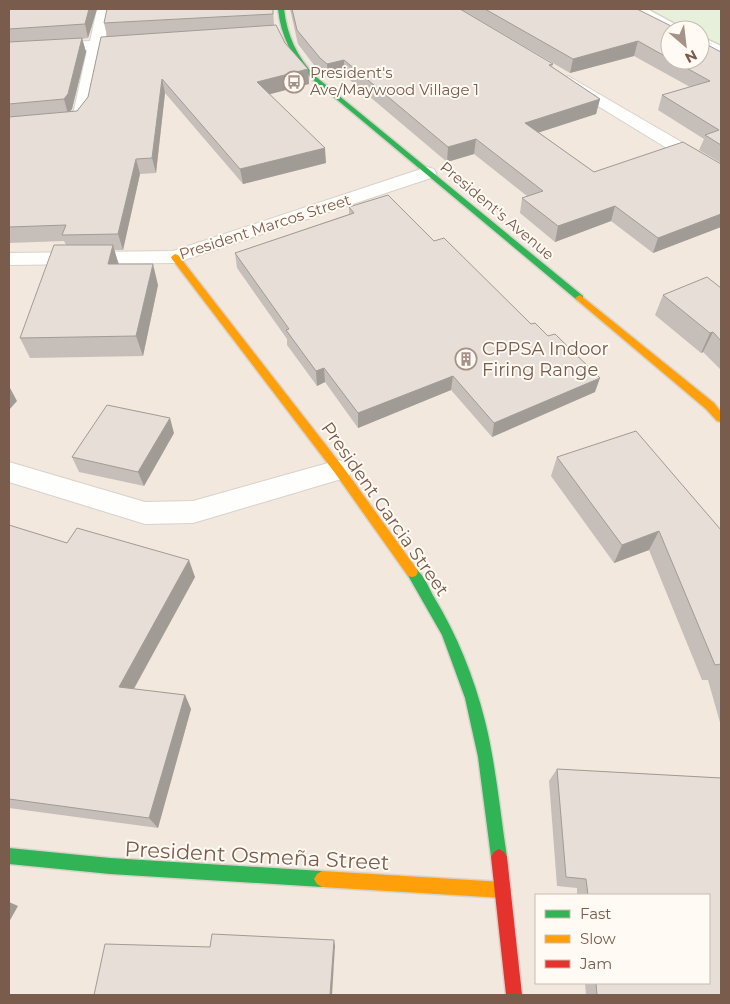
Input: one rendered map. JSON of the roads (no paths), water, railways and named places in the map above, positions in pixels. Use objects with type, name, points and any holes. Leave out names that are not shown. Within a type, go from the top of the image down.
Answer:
[{"type":"street","points":[[9,126],[74,120],[82,111],[104,9]]},
{"type":"street","name":"President's Avenue","points":[[281,9],[277,33],[293,56],[313,77],[710,406],[721,418]]},
{"type":"street","points":[[9,50],[154,42]]},
{"type":"street","points":[[558,75],[721,173]]},
{"type":"street","name":"President Marcos Street","points":[[9,259],[175,257],[427,173]]},
{"type":"street","name":"President Garcia Street","points":[[175,257],[339,470],[429,597],[462,666],[483,742],[503,890],[514,995]]},
{"type":"street","points":[[9,472],[145,513],[193,512],[339,470]]},
{"type":"street","name":"President Osmeña Street","points":[[9,856],[110,866],[503,890]]},
{"type":"lane","points":[[638,9],[660,20]]},
{"type":"place","name":"President's Ave/Maywood Village 1","points":[[294,82]]},
{"type":"place","name":"CPPSA Indoor Firing Range","points":[[466,359]]}]
